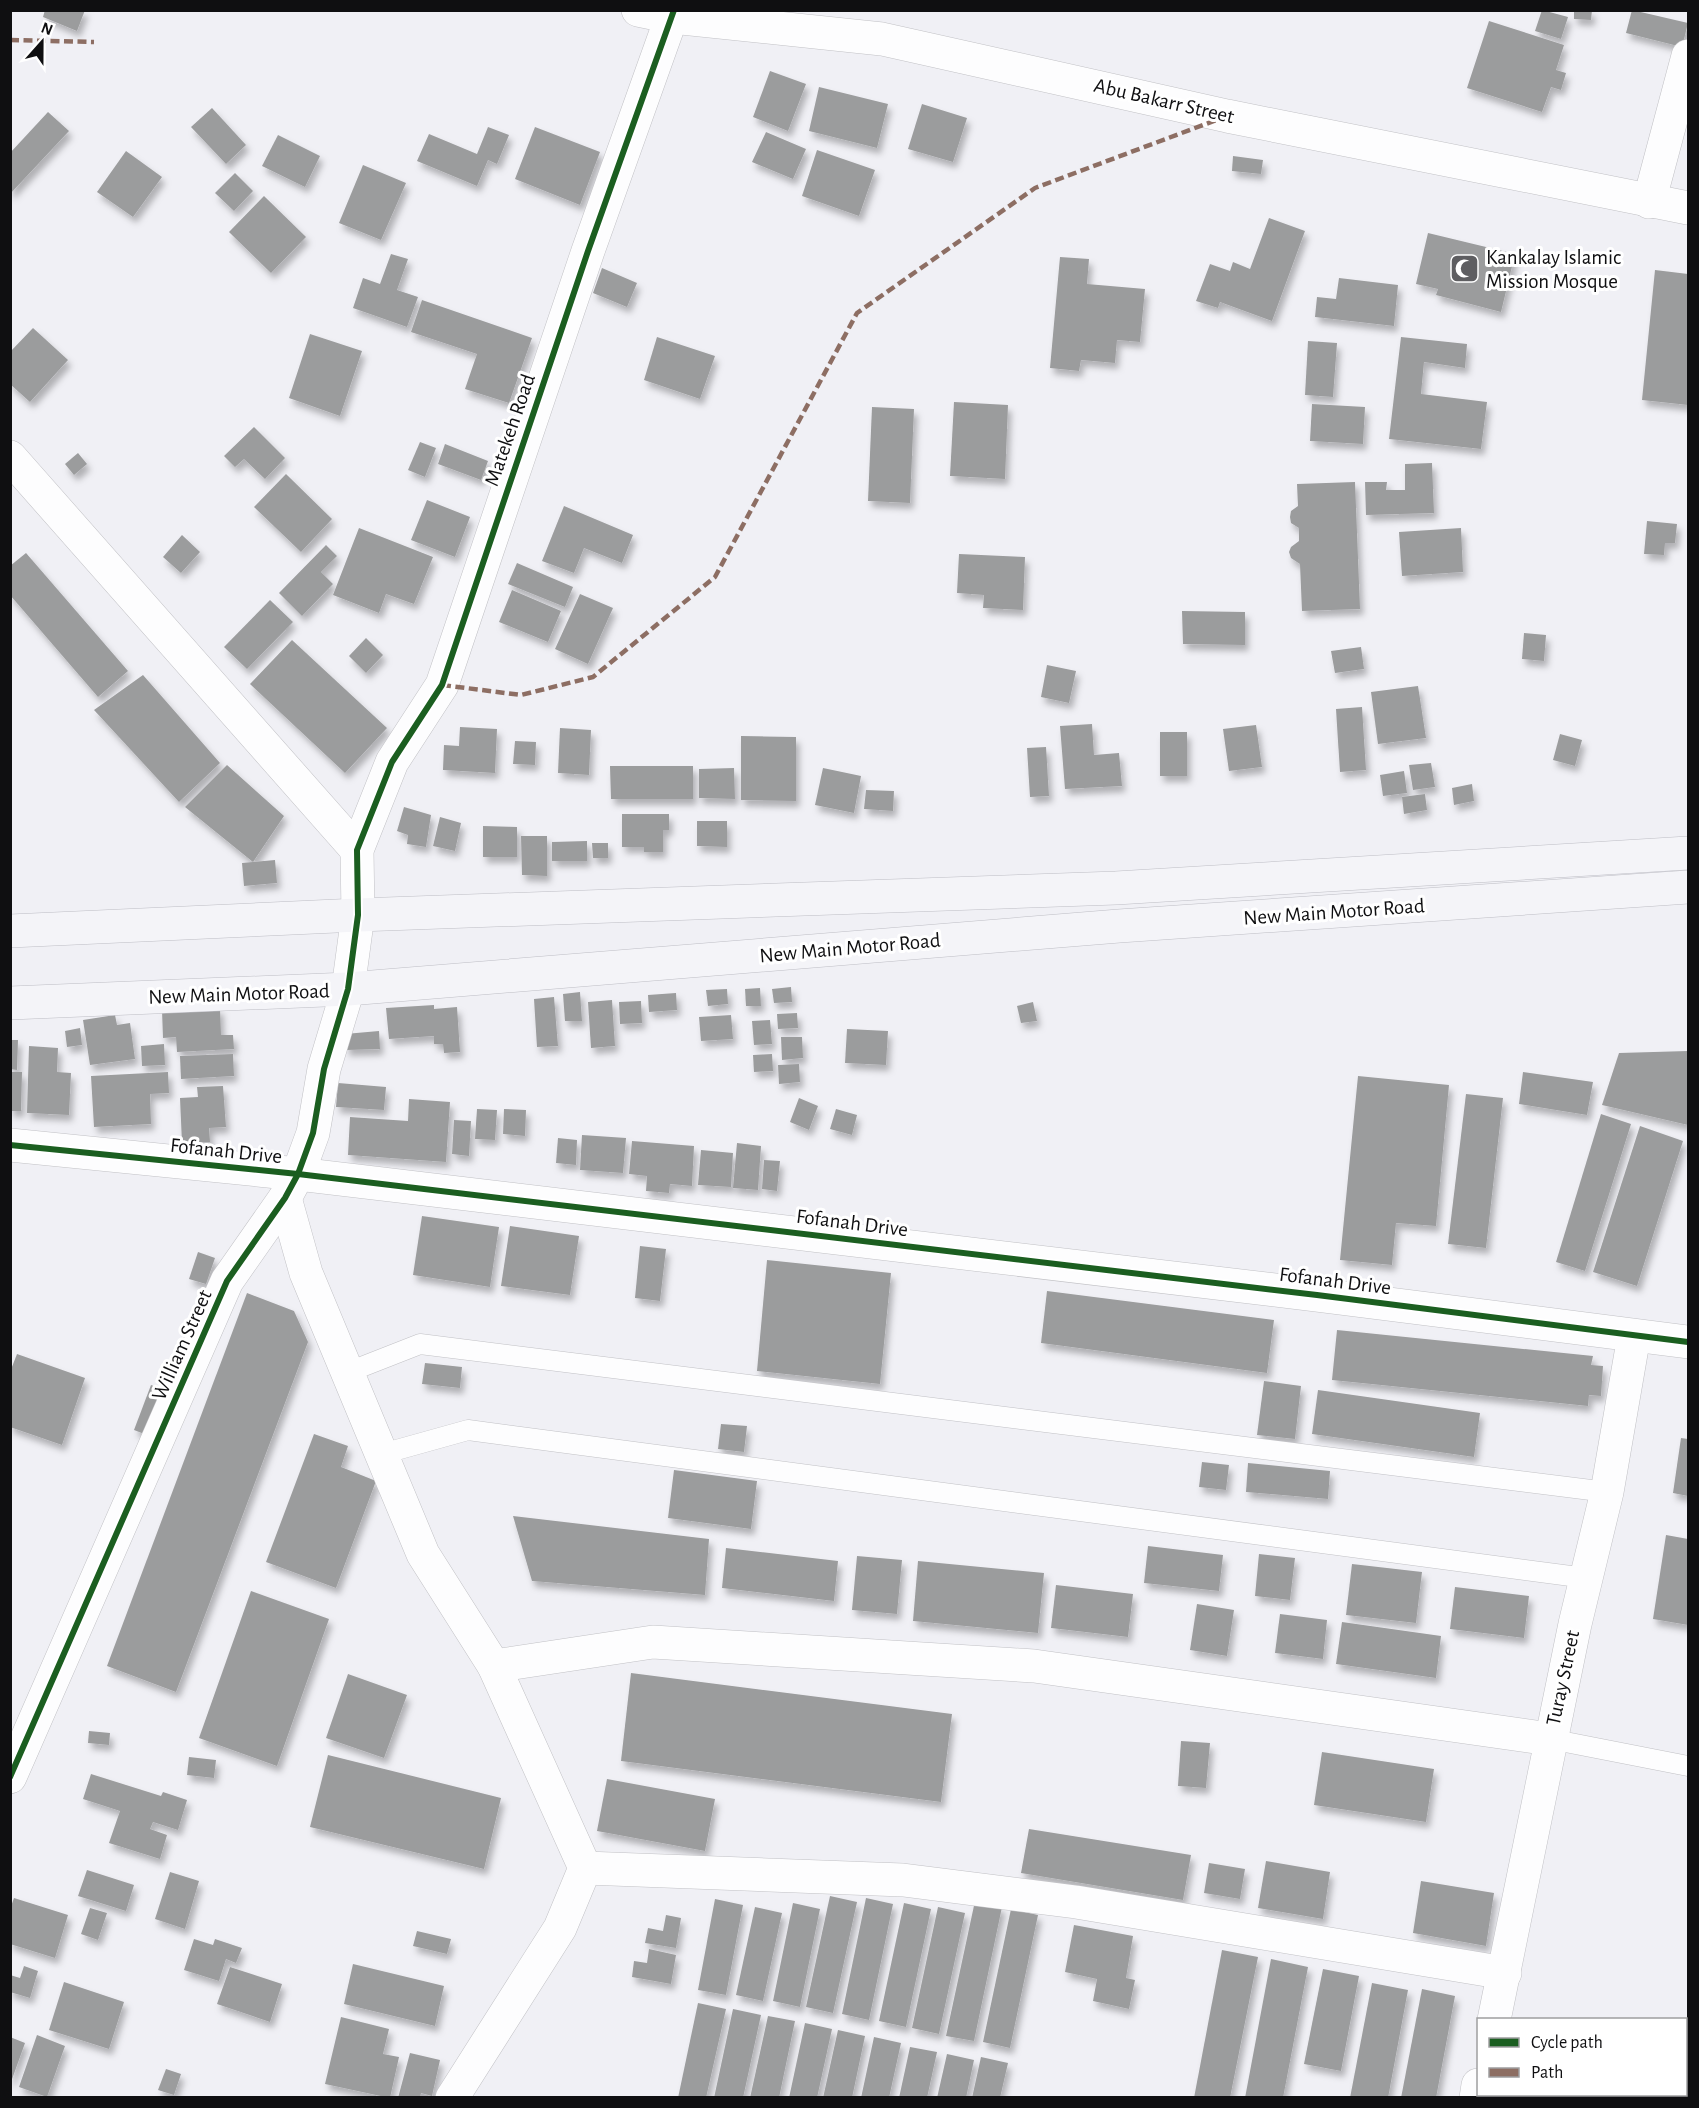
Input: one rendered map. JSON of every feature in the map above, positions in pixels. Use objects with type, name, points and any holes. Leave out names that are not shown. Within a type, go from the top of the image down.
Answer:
[{"type":"highway","name":"New Main Motor Road","points":[[10,931],[358,915],[1116,888],[1689,853]]},
{"type":"highway","name":"New Main Motor Road","points":[[10,1003],[348,989],[1107,927],[1689,887]]},
{"type":"street","name":"Abu Bakarr Street","points":[[638,10],[882,39],[1227,116],[1649,202],[1689,208]]},
{"type":"street","name":"Matekeh Road","points":[[357,850],[392,762],[442,685],[584,262],[673,14]]},
{"type":"street","points":[[1649,202],[1689,56]]},
{"type":"street","points":[[10,457],[357,850]]},
{"type":"street","name":"William Street","points":[[10,1777],[227,1281],[291,1186],[314,1133],[324,1069],[348,989],[358,915],[357,850]]},
{"type":"street","name":"Fofanah Drive","points":[[10,1145],[291,1186],[1317,1295],[1689,1342]]},
{"type":"street","points":[[291,1186],[306,1273],[423,1554],[494,1666],[585,1868],[560,1928],[452,2097]]},
{"type":"street","name":"Turay Street","points":[[1494,2018],[1550,1739],[1607,1492],[1634,1336]]},
{"type":"street","points":[[494,1666],[653,1642],[1034,1666],[1550,1739]]},
{"type":"street","points":[[585,1868],[903,1880],[1076,1902],[1505,1973]]},
{"type":"lane","points":[[346,1373],[420,1344],[1607,1492]]},
{"type":"lane","points":[[382,1454],[468,1430],[1586,1578]]},
{"type":"lane","points":[[1550,1739],[1689,1766]]},
{"type":"building","points":[[45,10],[85,10],[77,31],[43,17]]},
{"type":"building","points":[[1542,10],[1568,17],[1561,39],[1535,31]]},
{"type":"building","points":[[1574,10],[1592,10],[1591,20],[1574,19]]},
{"type":"building","points":[[1632,10],[1688,23],[1682,47],[1626,33]]},
{"type":"building","points":[[1489,21],[1564,45],[1556,70],[1566,73],[1561,90],[1551,87],[1542,112],[1467,88]]},
{"type":"building","points":[[770,71],[806,84],[788,131],[753,117]]},
{"type":"building","points":[[819,87],[888,104],[877,148],[809,131]]},
{"type":"building","points":[[922,104],[967,118],[953,162],[908,149]]},
{"type":"building","points":[[212,108],[246,145],[226,164],[191,127]]},
{"type":"building","points":[[48,112],[69,131],[10,194],[10,153]]},
{"type":"building","points":[[488,127],[509,135],[497,164],[488,160],[477,186],[417,161],[429,134],[477,154]]},
{"type":"building","points":[[535,127],[600,152],[580,205],[515,179]]},
{"type":"building","points":[[766,132],[806,149],[793,179],[752,162]]},
{"type":"building","points":[[278,135],[320,156],[305,187],[262,166]]},
{"type":"building","points":[[817,150],[875,170],[859,216],[802,196]]},
{"type":"building","points":[[126,151],[162,177],[133,217],[97,192]]},
{"type":"building","points":[[1233,156],[1263,160],[1261,174],[1232,171]]},
{"type":"building","points":[[363,165],[406,183],[381,240],[339,223]]},
{"type":"building","points":[[235,173],[253,191],[234,211],[215,193]]},
{"type":"building","points":[[264,196],[306,237],[271,273],[229,232]]},
{"type":"building","points":[[1269,218],[1305,231],[1272,321],[1220,302],[1218,308],[1196,301],[1210,264],[1230,271],[1233,262],[1250,269]]},
{"type":"building","name":"Kankalay Islamic Mission Mosque","points":[[1428,233],[1515,254],[1501,312],[1436,295],[1438,289],[1416,284]]},
{"type":"building","points":[[391,254],[408,259],[397,290],[418,297],[407,327],[353,308],[363,278],[380,284]]},
{"type":"building","points":[[1060,257],[1089,259],[1087,284],[1145,289],[1140,342],[1117,340],[1115,363],[1081,360],[1079,371],[1050,368]]},
{"type":"building","points":[[602,268],[637,283],[627,307],[593,293]]},
{"type":"building","points":[[1655,270],[1688,274],[1688,405],[1642,400]]},
{"type":"building","points":[[1339,278],[1398,285],[1394,326],[1315,317],[1317,297],[1336,299]]},
{"type":"building","points":[[422,300],[532,338],[509,403],[465,389],[477,354],[411,332]]},
{"type":"building","points":[[33,328],[68,360],[30,402],[10,384],[10,352]]},
{"type":"building","points":[[310,334],[362,351],[340,416],[289,398]]},
{"type":"building","points":[[657,337],[715,356],[700,399],[644,380]]},
{"type":"building","points":[[1401,337],[1467,344],[1465,368],[1424,362],[1421,394],[1487,402],[1481,449],[1389,439]]},
{"type":"building","points":[[1308,341],[1337,343],[1333,397],[1305,395]]},
{"type":"building","points":[[954,402],[1008,405],[1005,479],[950,476]]},
{"type":"building","points":[[1312,404],[1365,407],[1363,444],[1310,441]]},
{"type":"building","points":[[872,407],[914,409],[910,503],[868,501]]},
{"type":"building","points":[[254,427],[285,458],[265,479],[244,459],[235,467],[224,456]]},
{"type":"building","points":[[420,442],[436,448],[425,477],[408,470]]},
{"type":"building","points":[[445,444],[488,461],[481,480],[438,464]]},
{"type":"building","points":[[78,453],[87,464],[74,475],[65,464]]},
{"type":"building","points":[[1432,463],[1434,513],[1366,515],[1365,482],[1387,482],[1386,490],[1405,490],[1405,464]]},
{"type":"building","points":[[286,474],[332,519],[301,552],[254,507]]},
{"type":"building","points":[[1355,482],[1360,609],[1302,611],[1300,564],[1291,558],[1289,552],[1291,547],[1299,541],[1299,528],[1291,523],[1290,517],[1291,511],[1298,506],[1297,484]]},
{"type":"building","points":[[427,500],[470,517],[455,557],[411,540]]},
{"type":"building","points":[[564,506],[633,535],[622,563],[584,548],[574,573],[542,561]]},
{"type":"building","points":[[1647,521],[1677,524],[1675,543],[1665,543],[1664,555],[1644,554]]},
{"type":"building","points":[[359,528],[433,557],[414,604],[386,594],[379,613],[333,595]]},
{"type":"building","points":[[1461,528],[1463,572],[1402,576],[1399,532]]},
{"type":"building","points":[[182,535],[200,552],[181,573],[163,557]]},
{"type":"building","points":[[326,545],[337,556],[321,572],[333,584],[302,616],[279,593]]},
{"type":"building","points":[[26,553],[128,671],[98,697],[10,595],[10,566]]},
{"type":"building","points":[[959,554],[1025,557],[1023,610],[983,608],[984,595],[957,593]]},
{"type":"building","points":[[517,563],[573,587],[565,607],[508,584]]},
{"type":"building","points":[[512,590],[561,611],[548,642],[499,622]]},
{"type":"building","points":[[580,594],[613,608],[588,664],[555,649]]},
{"type":"building","points":[[270,600],[293,622],[247,669],[224,647]]},
{"type":"building","points":[[1182,611],[1245,612],[1245,645],[1183,644]]},
{"type":"building","points":[[1524,633],[1546,635],[1544,661],[1522,659]]},
{"type":"building","points":[[366,638],[383,655],[366,673],[349,656]]},
{"type":"building","points":[[292,640],[387,728],[345,773],[250,684]]},
{"type":"building","points":[[1361,647],[1364,669],[1335,673],[1331,651]]},
{"type":"building","points":[[1047,665],[1076,671],[1069,703],[1041,697]]},
{"type":"building","points":[[143,675],[220,763],[179,802],[94,710]]},
{"type":"building","points":[[1418,686],[1426,738],[1378,744],[1371,692]]},
{"type":"building","points":[[1362,707],[1366,770],[1340,772],[1336,709]]},
{"type":"building","points":[[1092,724],[1094,755],[1119,753],[1122,786],[1065,789],[1060,726]]},
{"type":"building","points":[[1256,725],[1262,767],[1229,771],[1223,729]]},
{"type":"building","points":[[460,727],[497,729],[495,773],[443,770],[444,745],[459,746]]},
{"type":"building","points":[[560,728],[591,730],[589,775],[558,773]]},
{"type":"building","points":[[1160,732],[1187,732],[1187,776],[1160,776]]},
{"type":"building","points":[[1560,734],[1582,740],[1575,766],[1553,760]]},
{"type":"building","points":[[741,736],[796,737],[796,801],[741,800]]},
{"type":"building","points":[[515,741],[536,742],[535,765],[513,764]]},
{"type":"building","points":[[1046,747],[1049,796],[1030,797],[1027,748]]},
{"type":"building","points":[[1431,763],[1435,787],[1413,790],[1409,765]]},
{"type":"building","points":[[227,765],[284,816],[253,862],[185,807]]},
{"type":"building","points":[[610,766],[693,766],[693,799],[611,799]]},
{"type":"building","points":[[734,768],[735,799],[699,798],[699,769]]},
{"type":"building","points":[[823,768],[861,776],[854,813],[815,805]]},
{"type":"building","points":[[1404,771],[1407,793],[1383,796],[1380,775]]},
{"type":"building","points":[[1472,784],[1474,801],[1454,805],[1452,788]]},
{"type":"building","points":[[866,790],[894,791],[893,811],[864,809]]},
{"type":"building","points":[[1425,794],[1427,810],[1404,814],[1402,797]]},
{"type":"building","points":[[404,807],[431,815],[426,847],[407,844],[408,835],[397,831]]},
{"type":"building","points":[[622,814],[669,814],[669,830],[663,830],[663,852],[644,852],[644,847],[622,847]]},
{"type":"building","points":[[440,817],[461,823],[455,851],[433,846]]},
{"type":"building","points":[[697,821],[727,821],[727,847],[697,846]]},
{"type":"building","points":[[483,826],[517,827],[517,857],[483,857]]},
{"type":"building","points":[[521,836],[547,836],[547,876],[522,875]]},
{"type":"building","points":[[587,841],[587,861],[552,861],[552,842]]},
{"type":"building","points":[[592,843],[608,843],[608,858],[593,858]]},
{"type":"building","points":[[275,860],[277,883],[244,886],[242,863]]},
{"type":"building","points":[[791,987],[792,1002],[774,1003],[772,989]]},
{"type":"building","points":[[760,988],[761,1006],[746,1006],[745,989]]},
{"type":"building","points":[[727,989],[728,1004],[708,1006],[706,990]]},
{"type":"building","points":[[580,992],[582,1021],[565,1021],[563,994]]},
{"type":"building","points":[[676,993],[677,1010],[649,1012],[648,995]]},
{"type":"building","points":[[554,997],[558,1046],[537,1047],[534,999]]},
{"type":"building","points":[[612,1000],[615,1046],[591,1048],[588,1002]]},
{"type":"building","points":[[641,1001],[642,1023],[620,1024],[619,1002]]},
{"type":"building","points":[[1033,1002],[1037,1021],[1021,1023],[1017,1006]]},
{"type":"building","points":[[434,1005],[434,1009],[457,1007],[460,1052],[444,1053],[443,1044],[434,1044],[434,1036],[389,1039],[386,1008]]},
{"type":"building","points":[[220,1008],[221,1035],[233,1035],[234,1049],[177,1052],[176,1037],[163,1038],[162,1010]]},
{"type":"building","points":[[797,1013],[798,1028],[778,1029],[777,1014]]},
{"type":"building","points":[[115,1015],[117,1025],[130,1023],[135,1059],[90,1065],[83,1020]]},
{"type":"building","points":[[731,1015],[733,1039],[701,1041],[699,1017]]},
{"type":"building","points":[[770,1020],[772,1044],[754,1045],[752,1021]]},
{"type":"building","points":[[80,1028],[82,1045],[67,1047],[65,1031]]},
{"type":"building","points":[[847,1029],[888,1031],[886,1065],[845,1063]]},
{"type":"building","points":[[379,1031],[380,1049],[346,1050],[345,1034]]},
{"type":"building","points":[[781,1037],[802,1037],[803,1058],[782,1060]]},
{"type":"building","points":[[10,1040],[18,1040],[17,1070],[10,1069]]},
{"type":"building","points":[[164,1044],[165,1065],[142,1066],[141,1046]]},
{"type":"building","points":[[29,1046],[58,1048],[57,1072],[71,1073],[69,1115],[27,1113]]},
{"type":"building","points":[[1688,1051],[1688,1125],[1602,1105],[1619,1053]]},
{"type":"building","points":[[233,1054],[234,1076],[181,1079],[180,1056]]},
{"type":"building","points":[[772,1054],[773,1071],[754,1072],[753,1055]]},
{"type":"building","points":[[799,1064],[800,1082],[779,1084],[778,1065]]},
{"type":"building","points":[[10,1072],[22,1072],[21,1111],[10,1111]]},
{"type":"building","points":[[168,1072],[169,1093],[150,1094],[151,1124],[94,1127],[91,1076]]},
{"type":"building","points":[[1523,1072],[1593,1082],[1587,1115],[1519,1104]]},
{"type":"building","points":[[1358,1076],[1449,1085],[1436,1226],[1396,1223],[1392,1265],[1340,1260]]},
{"type":"building","points":[[338,1083],[386,1087],[384,1110],[336,1107]]},
{"type":"building","points":[[223,1086],[226,1127],[209,1128],[210,1142],[182,1143],[180,1098],[198,1097],[197,1087]]},
{"type":"building","points":[[1466,1094],[1503,1098],[1486,1248],[1448,1244]]},
{"type":"building","points":[[799,1098],[818,1106],[809,1130],[790,1122]]},
{"type":"building","points":[[409,1099],[450,1102],[446,1162],[348,1155],[350,1117],[408,1121]]},
{"type":"building","points":[[477,1109],[497,1110],[495,1140],[475,1139]]},
{"type":"building","points":[[504,1109],[526,1110],[525,1136],[503,1134]]},
{"type":"building","points":[[836,1109],[857,1115],[852,1135],[830,1129]]},
{"type":"building","points":[[1601,1114],[1631,1124],[1585,1271],[1556,1262]]},
{"type":"building","points":[[454,1120],[471,1121],[469,1156],[452,1154]]},
{"type":"building","points":[[1640,1126],[1683,1141],[1637,1286],[1593,1272]]},
{"type":"building","points":[[582,1135],[626,1138],[623,1173],[580,1170]]},
{"type":"building","points":[[558,1138],[577,1140],[576,1165],[556,1163]]},
{"type":"building","points":[[632,1141],[694,1146],[692,1186],[670,1184],[669,1193],[646,1191],[647,1176],[629,1174]]},
{"type":"building","points":[[737,1143],[761,1146],[758,1190],[733,1188]]},
{"type":"building","points":[[701,1150],[733,1153],[731,1187],[698,1185]]},
{"type":"building","points":[[764,1160],[780,1161],[777,1191],[762,1189]]},
{"type":"building","points":[[422,1216],[499,1227],[490,1287],[413,1275]]},
{"type":"building","points":[[510,1226],[579,1236],[570,1295],[501,1286]]},
{"type":"building","points":[[640,1246],[666,1249],[660,1301],[635,1298]]},
{"type":"building","points":[[198,1252],[215,1258],[206,1284],[189,1279]]},
{"type":"building","points":[[767,1260],[891,1273],[880,1384],[757,1371]]},
{"type":"building","points":[[1047,1291],[1274,1320],[1267,1373],[1041,1343]]},
{"type":"building","points":[[247,1293],[294,1311],[308,1342],[176,1692],[107,1666]]},
{"type":"building","points":[[1337,1330],[1593,1356],[1591,1365],[1603,1366],[1601,1396],[1589,1395],[1588,1406],[1332,1380]]},
{"type":"building","points":[[17,1354],[85,1378],[62,1445],[10,1427],[10,1372]]},
{"type":"building","points":[[425,1363],[462,1367],[460,1388],[422,1384]]},
{"type":"building","points":[[1264,1381],[1301,1386],[1295,1439],[1257,1435]]},
{"type":"building","points":[[151,1385],[164,1390],[147,1435],[134,1430]]},
{"type":"building","points":[[1318,1390],[1480,1413],[1474,1457],[1312,1434]]},
{"type":"building","points":[[721,1424],[747,1426],[744,1452],[718,1449]]},
{"type":"building","points":[[314,1434],[348,1446],[341,1467],[376,1481],[336,1588],[266,1562]]},
{"type":"building","points":[[1681,1438],[1688,1439],[1688,1496],[1673,1493]]},
{"type":"building","points":[[1202,1462],[1229,1465],[1226,1490],[1199,1487]]},
{"type":"building","points":[[1248,1463],[1330,1471],[1328,1499],[1246,1492]]},
{"type":"building","points":[[674,1470],[757,1481],[751,1529],[668,1518]]},
{"type":"building","points":[[513,1516],[709,1539],[705,1595],[532,1581]]},
{"type":"building","points":[[1666,1535],[1688,1539],[1688,1625],[1653,1619]]},
{"type":"building","points":[[1148,1546],[1223,1555],[1219,1591],[1144,1583]]},
{"type":"building","points":[[726,1548],[838,1561],[834,1601],[722,1588]]},
{"type":"building","points":[[1259,1554],[1295,1558],[1290,1600],[1255,1596]]},
{"type":"building","points":[[857,1556],[902,1560],[897,1614],[852,1610]]},
{"type":"building","points":[[918,1561],[1044,1573],[1038,1633],[913,1621]]},
{"type":"building","points":[[1352,1564],[1422,1572],[1416,1623],[1346,1615]]},
{"type":"building","points":[[1056,1585],[1133,1594],[1128,1637],[1051,1628]]},
{"type":"building","points":[[1455,1587],[1529,1596],[1524,1638],[1450,1629]]},
{"type":"building","points":[[251,1591],[329,1619],[277,1766],[199,1738]]},
{"type":"building","points":[[1197,1604],[1234,1610],[1227,1656],[1190,1650]]},
{"type":"building","points":[[1280,1614],[1327,1620],[1323,1659],[1275,1653]]},
{"type":"building","points":[[1342,1622],[1441,1636],[1436,1678],[1336,1664]]},
{"type":"building","points":[[631,1673],[952,1714],[941,1802],[621,1761]]},
{"type":"building","points":[[348,1674],[407,1695],[384,1758],[326,1738]]},
{"type":"building","points":[[89,1731],[110,1733],[109,1745],[88,1743]]},
{"type":"building","points":[[1181,1741],[1210,1743],[1206,1788],[1178,1786]]},
{"type":"building","points":[[1322,1752],[1434,1769],[1426,1822],[1314,1805]]},
{"type":"building","points":[[328,1755],[501,1798],[484,1869],[310,1827]]},
{"type":"building","points":[[189,1757],[216,1760],[214,1778],[187,1775]]},
{"type":"building","points":[[91,1774],[161,1796],[163,1792],[187,1800],[178,1830],[153,1822],[150,1829],[167,1835],[160,1859],[109,1843],[120,1811],[83,1799]]},
{"type":"building","points":[[607,1779],[715,1799],[705,1851],[597,1831]]},
{"type":"building","points":[[1029,1829],[1191,1855],[1183,1900],[1021,1873]]},
{"type":"building","points":[[1266,1861],[1330,1872],[1323,1919],[1258,1908]]},
{"type":"building","points":[[1209,1863],[1245,1869],[1240,1899],[1204,1893]]},
{"type":"building","points":[[87,1870],[134,1885],[126,1911],[78,1896]]},
{"type":"building","points":[[170,1872],[199,1881],[185,1929],[155,1919]]},
{"type":"building","points":[[1421,1881],[1494,1893],[1486,1946],[1413,1933]]},
{"type":"building","points":[[830,1896],[857,1902],[833,2013],[806,2007]]},
{"type":"building","points":[[14,1898],[68,1915],[55,1958],[10,1944],[10,1909]]},
{"type":"building","points":[[866,1898],[893,1904],[869,2020],[842,2014]]},
{"type":"building","points":[[715,1899],[743,1905],[726,1995],[698,1990]]},
{"type":"building","points":[[975,1901],[1002,1907],[974,2041],[946,2036]]},
{"type":"building","points":[[793,1903],[820,1909],[800,2007],[773,2001]]},
{"type":"building","points":[[904,1903],[931,1909],[906,2027],[879,2021]]},
{"type":"building","points":[[755,1907],[782,1913],[763,2001],[736,1995]]},
{"type":"building","points":[[938,1907],[965,1913],[939,2034],[912,2028]]},
{"type":"building","points":[[90,1908],[107,1913],[98,1940],[81,1934]]},
{"type":"building","points":[[1011,1909],[1038,1915],[1010,2048],[983,2042]]},
{"type":"building","points":[[666,1915],[681,1918],[676,1948],[645,1943],[648,1928],[663,1931]]},
{"type":"building","points":[[1074,1925],[1133,1936],[1126,1978],[1135,1980],[1129,2009],[1093,2001],[1097,1979],[1065,1972]]},
{"type":"building","points":[[417,1931],[451,1939],[447,1954],[413,1946]]},
{"type":"building","points":[[194,1939],[213,1945],[215,1939],[242,1948],[236,1963],[226,1959],[219,1981],[184,1970]]},
{"type":"building","points":[[649,1949],[676,1955],[671,1984],[632,1977],[634,1961],[647,1963]]},
{"type":"building","points":[[1222,1950],[1258,1957],[1230,2098],[1194,2098]]},
{"type":"building","points":[[1271,1959],[1308,1967],[1283,2098],[1245,2098]]},
{"type":"building","points":[[353,1964],[444,1986],[435,2026],[344,2004]]},
{"type":"building","points":[[24,1966],[38,1971],[30,1998],[10,1992],[10,1975],[20,1978]]},
{"type":"building","points":[[230,1967],[282,1984],[270,2022],[217,2004]]},
{"type":"building","points":[[1323,1969],[1359,1976],[1341,2071],[1304,2064]]},
{"type":"building","points":[[64,1982],[124,2002],[109,2049],[49,2030]]},
{"type":"building","points":[[1372,1983],[1408,1990],[1388,2098],[1350,2098]]},
{"type":"building","points":[[1422,1989],[1455,1996],[1436,2098],[1401,2098]]},
{"type":"building","points":[[698,2003],[726,2009],[706,2098],[678,2098]]},
{"type":"building","points":[[733,2009],[761,2015],[743,2098],[714,2098]]},
{"type":"building","points":[[768,2016],[795,2021],[779,2098],[750,2098]]},
{"type":"building","points":[[341,2017],[389,2029],[383,2054],[399,2057],[390,2098],[325,2084]]},
{"type":"building","points":[[805,2023],[832,2029],[817,2098],[789,2098]]},
{"type":"building","points":[[838,2030],[865,2036],[852,2098],[823,2098]]},
{"type":"building","points":[[37,2035],[65,2046],[47,2097],[19,2087]]},
{"type":"building","points":[[10,2037],[25,2043],[11,2082],[10,2082]]},
{"type":"building","points":[[874,2037],[901,2043],[889,2098],[861,2098]]},
{"type":"building","points":[[910,2047],[937,2052],[927,2098],[899,2098]]},
{"type":"building","points":[[410,2053],[440,2060],[432,2096],[421,2093],[420,2098],[398,2098]]},
{"type":"building","points":[[947,2054],[974,2060],[966,2098],[937,2098]]},
{"type":"building","points":[[981,2057],[1008,2063],[1000,2098],[972,2098]]},
{"type":"building","points":[[166,2069],[181,2074],[174,2095],[158,2090]]},
{"type":"marked path","points":[[10,40],[94,42]]},
{"type":"marked path","points":[[442,685],[521,695],[593,677],[715,577],[857,313],[1035,188],[1227,116]]},
{"type":"cycle path","points":[[10,1777],[227,1281],[285,1198],[298,1174],[313,1133],[324,1069],[348,989],[358,915],[357,850],[392,762],[442,685],[588,251],[674,10]]},
{"type":"cycle path","points":[[10,1145],[298,1174],[1317,1295],[1688,1342]]},
{"type":"place","name":"Kankalay Islamic Mission Mosque","points":[[1465,269]]}]
